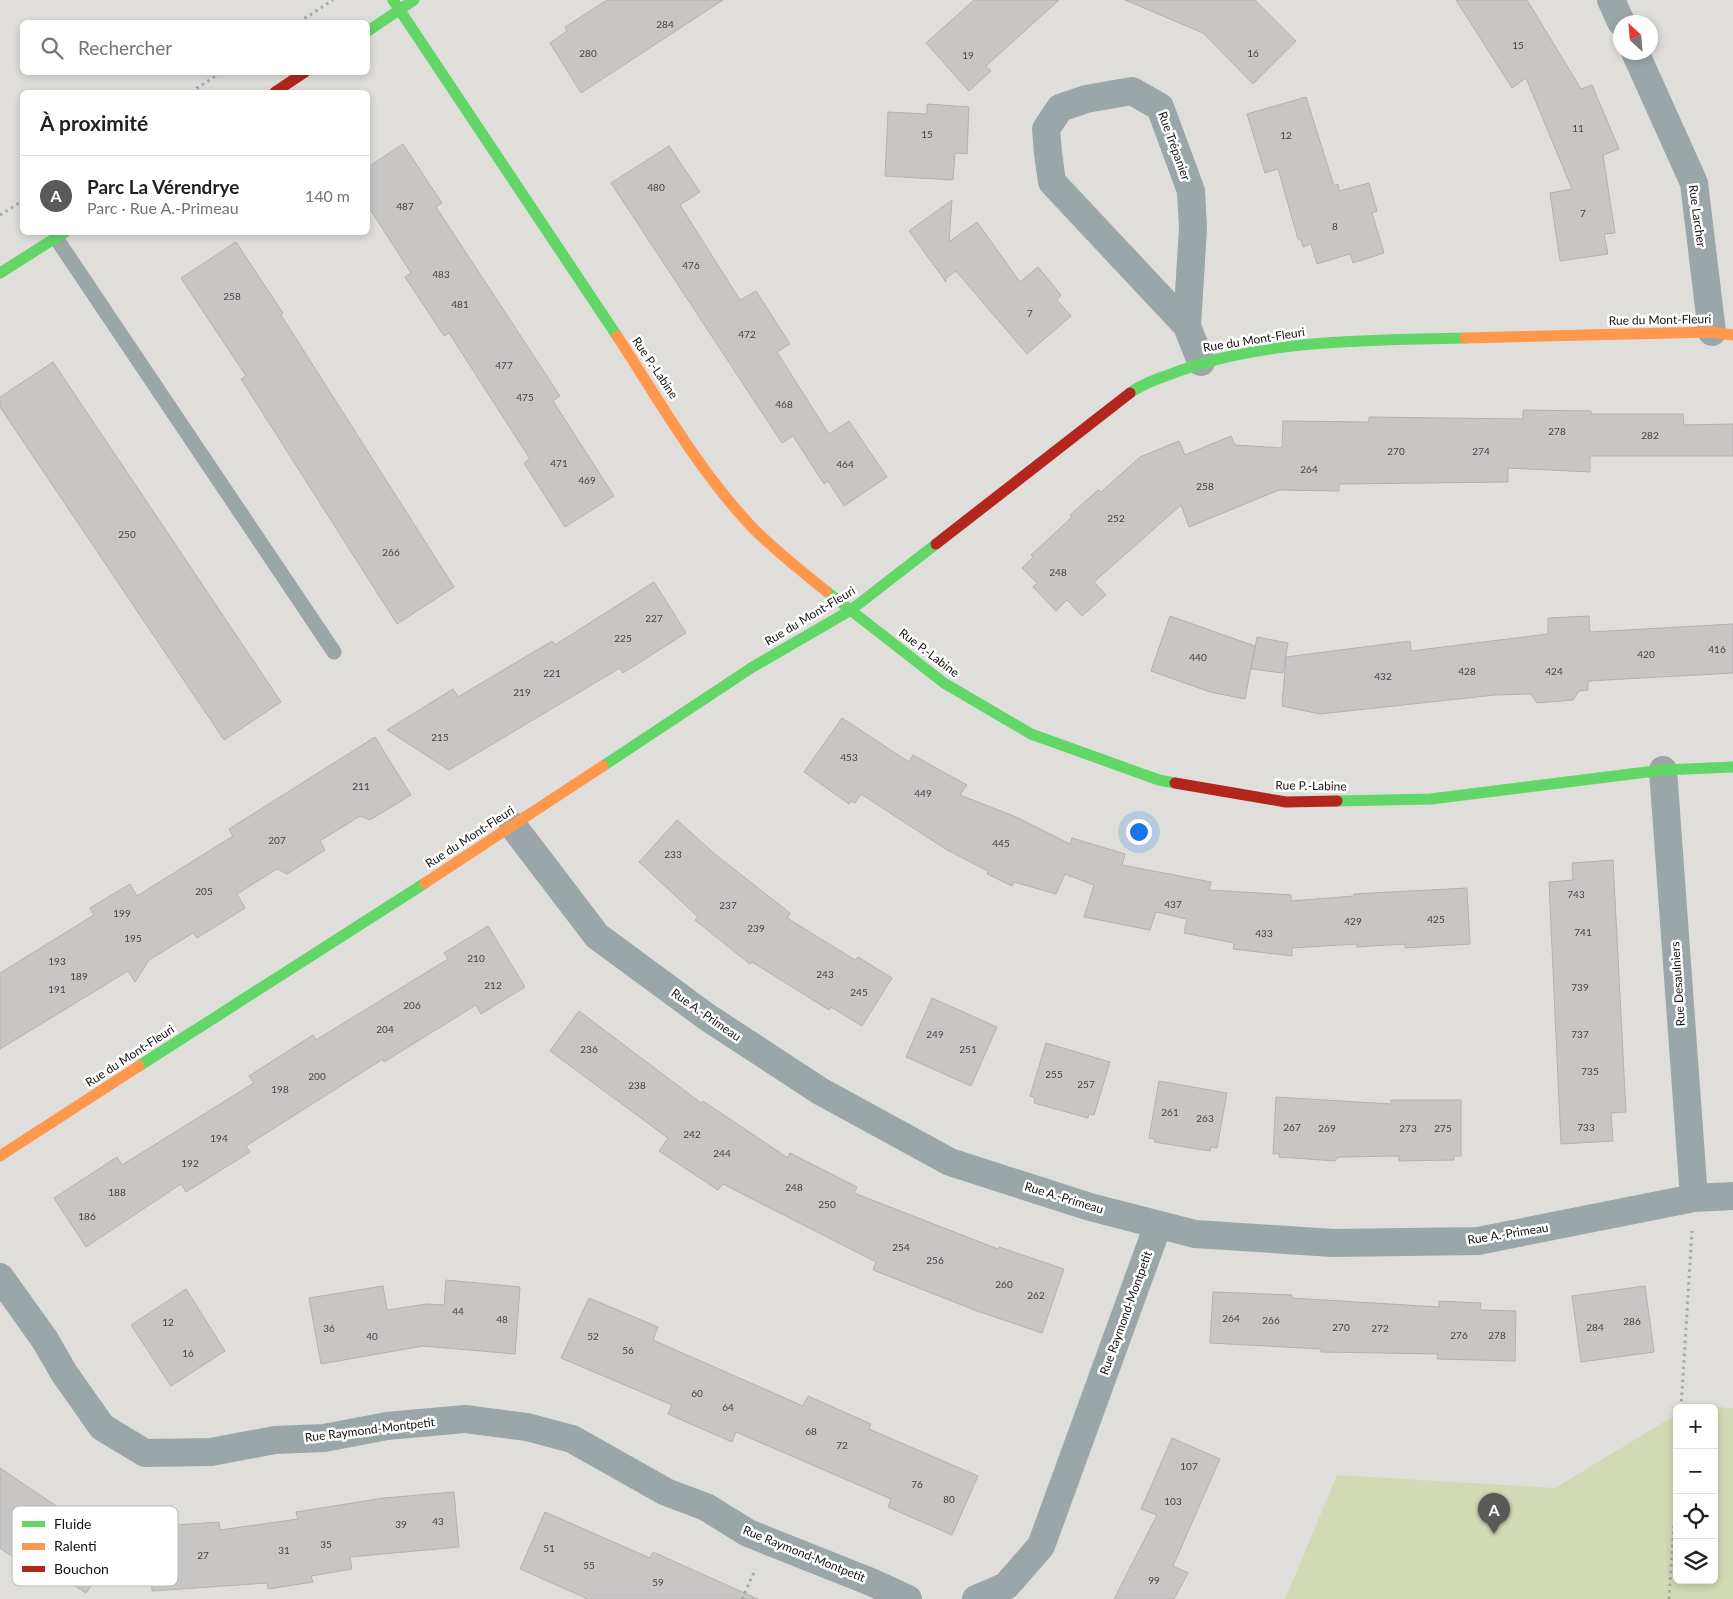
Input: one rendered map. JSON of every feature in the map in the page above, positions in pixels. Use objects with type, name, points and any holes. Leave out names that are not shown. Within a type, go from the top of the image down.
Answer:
[{"type":"street","points":[[370,29],[397,5],[415,0]]},
{"type":"street","points":[[1611,0],[1618,15]]},
{"type":"street","name":"Rue P.-Labine","points":[[397,5],[716,485],[751,526],[781,555],[944,683],[1031,734],[1159,780],[1286,802],[1431,800],[1663,770],[1733,767]]},
{"type":"street","name":"Rue Larcher","points":[[1639,60],[1694,183],[1723,334]]},
{"type":"street","points":[[278,90],[300,75]]},
{"type":"street","name":"Rue Trépanier","points":[[1187,326],[1193,228],[1190,191],[1160,107],[1132,91],[1086,99],[1060,108],[1046,129],[1052,182],[1187,326],[1201,362]]},
{"type":"street","points":[[0,274],[61,235]]},
{"type":"street","name":"Rue du Mont-Fleuri","points":[[0,1156],[514,826],[751,668],[851,610],[1139,386],[1201,362],[1293,346],[1394,340],[1723,334]]},
{"type":"street","name":"Rue Desaulniers","points":[[1663,770],[1694,1198]]},
{"type":"street","name":"Rue A.-Primeau","points":[[514,826],[597,936],[707,1017],[820,1091],[950,1162],[1090,1207],[1195,1234],[1333,1243],[1478,1241],[1694,1198],[1733,1196]]},
{"type":"street","name":"Rue Raymond-Montpetit","points":[[976,1599],[1006,1586],[1040,1546],[1158,1225]]},
{"type":"street","name":"Rue Raymond-Montpetit","points":[[0,1276],[102,1427],[145,1453],[211,1452],[275,1440],[324,1438],[387,1426],[465,1419],[527,1427],[572,1439],[666,1492],[706,1507],[748,1533],[871,1582],[908,1599]]},
{"type":"lane","points":[[61,235],[334,652]]},
{"type":"path","points":[[302,20],[333,0]]},
{"type":"path","points":[[194,90],[217,75]]},
{"type":"path","points":[[0,215],[20,202]]},
{"type":"path","points":[[1681,1404],[1694,1198]]},
{"type":"path","points":[[1669,1599],[1676,1494]]},
{"type":"green space","points":[[1718,1407],[1733,1408],[1733,1599],[1285,1599],[1337,1475],[1555,1488],[1673,1416],[1673,1584],[1718,1584]]},
{"type":"building","points":[[607,0],[723,0],[581,93],[550,43],[567,31],[565,27]]},
{"type":"building","points":[[974,0],[1059,0],[986,66],[991,71],[969,91],[926,43]]},
{"type":"building","points":[[1125,0],[1255,0],[1296,41],[1253,84],[1203,33]]},
{"type":"building","points":[[1456,0],[1527,0],[1581,89],[1592,85],[1619,149],[1603,155],[1615,233],[1604,234],[1608,254],[1560,261],[1550,193],[1572,189],[1526,78],[1512,88]]},
{"type":"building","points":[[1306,97],[1334,186],[1338,184],[1339,191],[1369,183],[1377,211],[1372,213],[1384,253],[1353,263],[1350,254],[1317,264],[1311,244],[1303,247],[1301,239],[1298,239],[1278,169],[1265,173],[1247,114]]},
{"type":"building","points":[[927,104],[969,107],[967,154],[955,153],[953,180],[885,176],[888,112],[927,114]]},
{"type":"building","points":[[403,144],[442,203],[436,207],[560,396],[553,401],[614,496],[565,527],[524,463],[530,459],[449,333],[444,336],[405,277],[411,273],[370,209],[370,166]]},
{"type":"building","points":[[669,146],[700,192],[680,205],[740,300],[756,291],[790,344],[777,352],[829,434],[849,421],[887,477],[844,506],[828,481],[824,484],[793,436],[782,443],[611,183]]},
{"type":"building","points":[[952,200],[949,242],[977,222],[1020,282],[1038,267],[1061,295],[1057,300],[1071,316],[1027,354],[956,271],[946,278],[946,282],[909,231]]},
{"type":"building","points":[[236,242],[283,313],[281,315],[454,587],[397,624],[241,379],[246,376],[181,278]]},
{"type":"building","points":[[53,362],[281,702],[224,740],[0,407],[0,397]]},
{"type":"building","points":[[1523,410],[1591,411],[1591,414],[1683,414],[1684,425],[1733,424],[1733,456],[1590,456],[1590,472],[1508,468],[1508,482],[1339,484],[1339,491],[1279,490],[1189,527],[1181,505],[1094,582],[1106,595],[1082,616],[1067,600],[1056,611],[1033,587],[1037,583],[1022,568],[1033,557],[1031,555],[1072,517],[1070,515],[1098,490],[1101,492],[1140,457],[1179,441],[1185,455],[1231,436],[1235,445],[1282,448],[1283,421],[1369,422],[1369,417],[1523,419]]},
{"type":"building","points":[[654,582],[686,633],[623,673],[620,668],[449,770],[387,730],[453,689],[458,697],[552,641],[555,645]]},
{"type":"building","points":[[1170,616],[1255,646],[1245,699],[1210,692],[1151,671]]},
{"type":"building","points":[[1589,616],[1590,632],[1733,624],[1733,673],[1588,681],[1588,690],[1579,691],[1573,700],[1537,703],[1531,694],[1495,695],[1320,714],[1282,706],[1286,657],[1410,641],[1411,651],[1548,634],[1548,618]]},
{"type":"building","points":[[1257,637],[1288,643],[1283,673],[1251,669]]},
{"type":"building","points":[[842,718],[909,762],[913,755],[967,785],[960,795],[1016,817],[1070,844],[1072,838],[1125,854],[1122,865],[1211,882],[1209,890],[1291,895],[1291,901],[1354,896],[1354,894],[1467,888],[1470,944],[1405,948],[1405,944],[1357,947],[1357,944],[1292,948],[1292,956],[1233,949],[1234,943],[1184,933],[1187,919],[1156,912],[1150,930],[1084,917],[1094,885],[1065,874],[1056,894],[1014,882],[1012,886],[987,874],[988,871],[947,850],[861,794],[855,803],[851,801],[849,804],[804,772]]},
{"type":"building","points":[[375,737],[411,795],[370,820],[360,816],[320,841],[325,850],[287,874],[277,869],[237,894],[245,908],[197,938],[193,933],[149,960],[135,982],[128,971],[0,1049],[0,973],[94,915],[90,908],[130,884],[137,896],[233,836],[229,829]]},
{"type":"building","points":[[677,820],[716,855],[790,913],[787,918],[855,960],[858,957],[892,978],[862,1026],[831,1007],[829,1010],[752,962],[750,964],[695,920],[698,917],[639,862]]},
{"type":"building","points":[[1613,860],[1626,1112],[1611,1113],[1613,1141],[1561,1144],[1549,882],[1573,880],[1572,863]]},
{"type":"building","points":[[488,926],[525,987],[481,1014],[476,1005],[384,1062],[383,1059],[246,1146],[250,1152],[186,1192],[181,1184],[86,1247],[54,1198],[117,1157],[122,1165],[254,1083],[249,1076],[313,1035],[316,1040],[448,959],[444,953]]},
{"type":"building","points":[[932,998],[997,1027],[971,1086],[906,1057]]},
{"type":"building","points":[[579,1011],[701,1103],[703,1101],[788,1158],[790,1153],[857,1187],[854,1193],[998,1249],[999,1247],[1064,1269],[1042,1333],[977,1311],[873,1270],[876,1262],[723,1184],[718,1190],[659,1151],[668,1138],[550,1051]]},
{"type":"building","points":[[1046,1043],[1110,1062],[1094,1115],[1089,1114],[1088,1118],[1034,1103],[1035,1098],[1030,1096]]},
{"type":"building","points":[[1159,1081],[1227,1093],[1217,1148],[1211,1147],[1210,1151],[1154,1142],[1155,1139],[1149,1138]]},
{"type":"building","points":[[1276,1097],[1391,1104],[1391,1100],[1461,1100],[1461,1156],[1454,1156],[1454,1160],[1399,1161],[1399,1156],[1342,1157],[1336,1158],[1336,1161],[1279,1157],[1280,1154],[1273,1154]]},
{"type":"building","points":[[446,1280],[520,1287],[515,1354],[423,1346],[321,1364],[309,1298],[383,1286],[387,1310],[427,1304],[444,1305]]},
{"type":"building","points":[[1645,1286],[1654,1352],[1581,1362],[1572,1296]]},
{"type":"building","points":[[186,1289],[225,1351],[171,1386],[131,1325]]},
{"type":"building","points":[[1213,1292],[1292,1295],[1292,1298],[1439,1307],[1439,1301],[1481,1303],[1480,1310],[1516,1311],[1515,1361],[1437,1359],[1438,1354],[1321,1352],[1321,1349],[1210,1343]]},
{"type":"building","points":[[589,1298],[658,1327],[653,1340],[803,1406],[808,1396],[871,1424],[869,1429],[978,1476],[952,1535],[888,1507],[891,1499],[736,1432],[732,1442],[668,1414],[672,1405],[561,1358]]},
{"type":"building","points":[[1172,1438],[1220,1459],[1173,1566],[1188,1573],[1174,1599],[1114,1599],[1157,1515],[1141,1509]]},
{"type":"building","points":[[0,1468],[56,1506],[12,1506],[12,1556],[0,1548]]},
{"type":"building","points":[[454,1492],[459,1547],[350,1557],[352,1569],[311,1576],[313,1582],[268,1589],[267,1583],[152,1591],[152,1586],[178,1586],[178,1525],[219,1522],[220,1530],[298,1519],[296,1512],[384,1498]]},
{"type":"building","points":[[545,1512],[650,1558],[653,1552],[758,1599],[588,1599],[520,1569]]},
{"type":"building","points":[[75,1586],[91,1586],[86,1593]]},
{"type":"traffic: fast","points":[[393,0],[617,336]]},
{"type":"traffic: fast","points":[[370,30],[414,0]]},
{"type":"traffic: fast","points":[[0,273],[60,235]]},
{"type":"traffic: fast","points":[[1130,393],[1155,380],[1206,362],[1241,354],[1278,348],[1354,341],[1465,338]]},
{"type":"traffic: fast","points":[[603,766],[751,668],[851,610],[936,544]]},
{"type":"traffic: fast","points":[[826,591],[944,683],[1031,734],[1159,780],[1175,783]]},
{"type":"traffic: fast","points":[[1337,801],[1431,799],[1663,770],[1733,767]]},
{"type":"traffic: fast","points":[[139,1066],[425,883]]},
{"type":"traffic: slow","points":[[1465,338],[1712,332],[1733,335]]},
{"type":"traffic: slow","points":[[617,336],[696,458],[732,504],[751,526],[787,560],[826,591]]},
{"type":"traffic: slow","points":[[425,883],[603,766]]},
{"type":"traffic: slow","points":[[0,1156],[139,1066]]},
{"type":"traffic: jam","points":[[278,90],[300,75]]},
{"type":"traffic: jam","points":[[936,544],[1130,393]]},
{"type":"traffic: jam","points":[[1175,783],[1286,802],[1337,801]]},
{"type":"place","name":"Parc La Vérendrye","points":[[1494,1534]]}]
